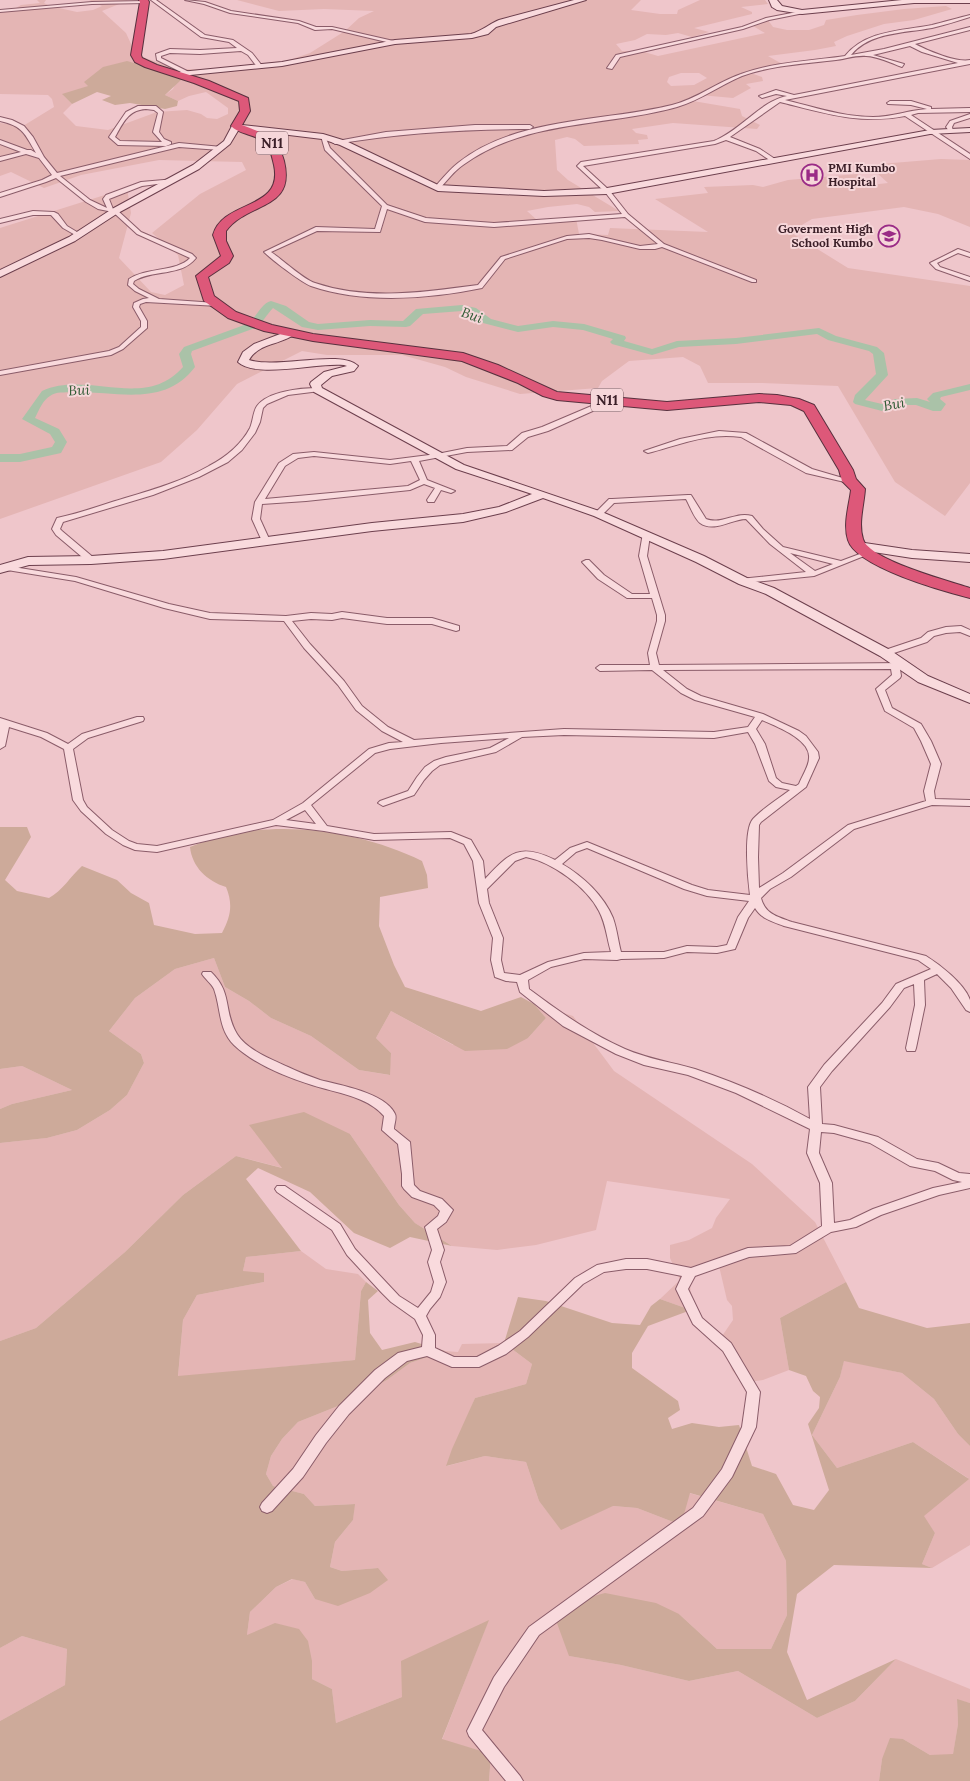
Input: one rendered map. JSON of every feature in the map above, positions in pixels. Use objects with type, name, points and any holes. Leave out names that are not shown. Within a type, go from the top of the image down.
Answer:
[{"type":"highway","name":"N11","points":[[147,1],[136,55],[138,60],[150,68],[183,73],[244,100],[245,111],[236,126],[266,138],[273,143],[282,180],[275,193],[232,217],[220,233],[218,239],[227,256],[225,260],[202,276],[201,283],[203,290],[216,305],[242,320],[288,334],[384,348],[438,352],[464,357],[556,396],[667,406],[763,398],[801,403],[808,408],[830,441],[846,470],[849,481],[858,489],[854,526],[861,550]]},
{"type":"highway","points":[[861,550],[908,572],[970,592]]},
{"type":"street","points":[[187,0],[204,3],[230,12],[299,22],[315,29],[332,28],[395,42]]},
{"type":"street","points":[[243,49],[200,52],[170,50],[158,55],[159,59],[183,73],[260,67],[395,42],[480,34],[493,25],[502,22],[582,0]]},
{"type":"street","points":[[773,0],[780,8],[802,12]]},
{"type":"street","points":[[0,11],[92,3],[147,1],[203,36],[230,41],[243,49],[260,67]]},
{"type":"street","points":[[610,68],[618,56],[749,27],[768,19],[802,12],[905,1],[970,1]]},
{"type":"street","points":[[847,57],[850,51],[862,43],[880,36],[970,16]]},
{"type":"street","points":[[437,188],[455,168],[482,149],[525,132],[625,117],[676,106],[688,102],[727,80],[741,75],[772,67],[867,54],[970,28]]},
{"type":"street","points":[[911,44],[924,51],[967,62]]},
{"type":"street","points":[[867,54],[918,72]]},
{"type":"street","points":[[754,281],[662,245],[626,215],[607,191],[580,166],[583,163],[704,145],[726,138],[747,125],[771,104],[792,96],[967,62]]},
{"type":"street","points":[[806,63],[814,66]]},
{"type":"street","points":[[902,65],[911,63]]},
{"type":"street","points":[[762,96],[776,92],[792,96]]},
{"type":"street","points":[[779,100],[849,119],[908,117],[932,110],[970,110]]},
{"type":"street","points":[[890,103],[911,103],[932,110]]},
{"type":"street","points":[[771,104],[790,106]]},
{"type":"street","points":[[169,143],[162,140],[156,132],[161,113],[156,108],[147,107],[127,112],[112,137],[118,143],[169,143],[220,148]]},
{"type":"street","points":[[951,130],[949,127],[952,122],[970,116]]},
{"type":"street","points":[[908,117],[970,157]]},
{"type":"street","points":[[0,119],[19,125],[27,130],[41,157],[56,175],[88,201],[100,208],[113,211]]},
{"type":"street","points":[[0,274],[79,235],[113,211],[196,167],[227,142],[236,126],[323,137],[335,142],[340,141],[353,146],[406,175],[437,188],[517,193],[607,191],[930,132],[970,130]]},
{"type":"street","points":[[335,142],[386,134],[475,127],[548,128]]},
{"type":"street","points":[[323,137],[327,149],[385,206],[425,220],[494,224],[626,215]]},
{"type":"street","points":[[726,138],[758,150],[773,160]]},
{"type":"street","points":[[0,142],[41,157]]},
{"type":"street","points":[[0,195],[44,181],[56,175],[179,144]]},
{"type":"street","points":[[0,159],[37,148]]},
{"type":"street","points":[[156,300],[137,290],[130,284],[131,280],[150,272],[185,265],[193,258],[138,233],[113,211],[106,198],[141,184],[172,180]]},
{"type":"street","points":[[385,206],[378,231],[316,229],[267,252],[311,284],[352,294],[409,296],[480,287],[503,258],[516,255],[555,239],[577,236],[601,238],[654,248],[662,245]]},
{"type":"street","points":[[0,221],[34,214],[52,213],[56,214],[65,227],[79,235]]},
{"type":"street","points":[[970,255],[958,251],[933,264],[938,268],[970,279]]},
{"type":"street","points":[[0,373],[96,357],[116,350],[144,328],[144,322],[136,307],[137,303],[156,300],[216,305]]},
{"type":"street","points":[[91,560],[59,533],[56,529],[60,520],[138,497],[185,480],[215,466],[240,447],[256,424],[260,407],[277,397],[313,388],[328,374],[350,369],[353,366],[347,362],[337,361],[265,366],[250,365],[243,362],[247,353],[258,345],[288,334]]},
{"type":"street","points":[[313,388],[460,467],[598,514],[743,581],[770,591],[885,653],[900,666],[923,679],[970,699]]},
{"type":"street","points":[[266,541],[256,519],[259,502],[282,465],[296,456],[314,454],[390,462],[467,450],[509,448],[525,435],[546,429],[611,401]]},
{"type":"street","points":[[648,451],[700,436],[733,433],[743,435],[809,472],[849,481]]},
{"type":"street","points":[[416,459],[415,461],[424,481],[451,491]]},
{"type":"street","points":[[259,502],[410,488],[424,481]]},
{"type":"street","points":[[431,500],[439,488]]},
{"type":"street","points":[[4,568],[28,561],[91,560],[163,555],[372,527],[463,518],[502,510],[543,494]]},
{"type":"street","points":[[598,514],[612,501],[688,497],[703,521],[711,524],[726,523],[738,518],[750,518],[760,531],[814,574]]},
{"type":"street","points":[[646,535],[643,556],[661,621],[652,653],[655,668],[698,698],[760,716],[796,733],[803,738],[813,752],[814,758],[803,785],[757,820],[754,825],[755,900],[765,915],[781,921],[922,958],[940,969],[957,987],[970,1008]]},
{"type":"street","points":[[781,548],[840,562]]},
{"type":"street","points":[[743,581],[814,574],[861,550],[970,558]]},
{"type":"street","points":[[586,562],[601,577],[630,596],[654,596]]},
{"type":"street","points":[[4,568],[76,579],[167,606],[210,616],[286,619],[342,615],[387,621],[432,621],[456,628]]},
{"type":"street","points":[[286,619],[307,646],[341,683],[359,708],[385,729],[412,743]]},
{"type":"street","points":[[885,653],[924,640],[931,634],[946,630],[962,629],[970,632]]},
{"type":"street","points":[[600,668],[900,666]]},
{"type":"street","points":[[900,666],[897,676],[880,689],[888,709],[918,726],[929,748],[936,764],[929,791],[931,802]]},
{"type":"street","points":[[68,748],[78,800],[84,809],[109,832],[135,847],[157,849],[276,822],[306,805],[372,751],[412,743],[564,732],[714,735],[751,729],[760,716]]},
{"type":"street","points":[[68,748],[85,736],[140,719]]},
{"type":"street","points":[[0,746],[2,722],[44,735],[68,748]]},
{"type":"street","points":[[751,729],[760,744],[772,778],[779,785],[797,789]]},
{"type":"street","points":[[383,803],[411,793],[419,778],[438,761],[493,750],[521,735]]},
{"type":"street","points":[[276,822],[374,837],[436,834],[460,837],[468,842],[478,861],[484,903],[498,938],[496,960],[499,975],[506,978],[522,979],[548,964],[584,956],[664,956],[687,949],[717,950],[731,947],[743,917],[766,887],[787,875],[851,827],[931,802],[970,803]]},
{"type":"street","points":[[306,805],[324,828]]},
{"type":"street","points":[[557,864],[572,850],[587,845],[688,887],[707,893],[755,900]]},
{"type":"street","points":[[482,888],[516,856],[529,855],[557,864],[577,879],[601,905],[607,915],[616,957]]},
{"type":"street","points":[[828,1228],[826,1183],[813,1152],[816,1127],[814,1087],[828,1068],[886,1005],[900,986],[940,969]]},
{"type":"street","points":[[207,974],[218,987],[221,1006],[228,1028],[239,1044],[306,1080],[385,1106],[390,1115],[388,1130],[404,1142],[404,1158],[410,1172],[408,1186],[416,1194],[438,1202],[447,1210],[442,1219],[431,1227],[438,1250],[434,1262],[440,1282],[436,1294],[425,1306],[420,1316]]},
{"type":"street","points":[[522,979],[524,990],[537,1002],[567,1023],[600,1042],[648,1062],[691,1072],[740,1090],[816,1127],[834,1129],[874,1140],[914,1164],[938,1167],[957,1177],[970,1178]]},
{"type":"street","points":[[911,1048],[920,1005],[919,979]]},
{"type":"street","points":[[267,1507],[298,1474],[321,1439],[344,1410],[380,1374],[403,1357],[428,1351],[452,1362],[464,1364],[479,1362],[502,1350],[524,1334],[579,1281],[601,1268],[626,1264],[647,1264],[691,1273],[748,1253],[792,1250],[828,1228],[852,1224],[877,1212],[937,1191],[970,1184]]},
{"type":"street","points":[[281,1189],[336,1227],[351,1252],[385,1289],[395,1299],[420,1316],[430,1335],[428,1351]]},
{"type":"street","points":[[515,1781],[474,1731],[499,1682],[534,1631],[698,1512],[727,1473],[749,1427],[754,1392],[727,1347],[697,1321],[682,1288],[691,1273]]},
{"type":"shaded area","points":[[37,0],[46,0],[44,3],[50,6],[77,12],[93,10],[102,6],[89,0],[129,0],[102,11],[126,33],[136,55],[178,69],[225,70],[277,64],[310,53],[345,31],[359,18],[374,11],[324,9],[279,11],[237,0],[641,0],[631,10],[660,14],[677,14],[678,10],[700,0],[765,0],[768,4],[741,7],[752,12],[752,14],[694,28],[709,32],[692,37],[678,33],[666,35],[647,34],[635,40],[616,44],[622,51],[641,51],[658,56],[765,33],[753,26],[768,20],[773,27],[787,30],[809,30],[824,25],[826,20],[857,15],[946,6],[952,9],[914,20],[884,24],[847,36],[834,42],[836,46],[768,56],[784,65],[762,67],[748,72],[762,77],[763,81],[746,84],[751,88],[733,98],[700,95],[693,101],[740,109],[742,116],[760,125],[757,129],[673,123],[632,129],[636,133],[647,135],[648,139],[638,140],[639,144],[584,146],[575,139],[567,137],[555,140],[557,170],[568,180],[619,211],[595,212],[589,207],[577,204],[527,211],[537,220],[576,218],[579,234],[608,235],[610,228],[708,232],[655,199],[708,193],[704,187],[753,185],[763,187],[788,180],[857,174],[871,185],[888,183],[868,165],[941,159],[970,160],[970,227],[938,214],[904,207],[812,219],[790,232],[848,268],[970,286],[970,483],[945,516],[895,482],[838,386],[708,383],[700,366],[683,357],[629,361],[602,381],[598,388],[520,394],[466,377],[445,367],[402,355],[327,355],[302,351],[237,384],[197,430],[161,462],[0,519],[0,228],[127,188],[131,213],[119,258],[151,292],[165,295],[184,285],[178,255],[152,233],[200,194],[246,170],[242,162],[159,160],[81,175],[44,188],[11,172],[0,176],[0,123],[23,126],[54,107],[52,99],[48,95],[0,94],[0,10],[40,3]],"holes":[[[155,71],[179,76],[173,89],[165,95],[178,101],[206,92],[228,108],[228,114],[217,119],[207,118],[187,110],[157,112],[108,130],[76,126],[63,113],[72,104],[63,95],[89,86],[85,82]],[[681,73],[699,73],[707,78],[694,85],[671,86],[667,82],[669,77]]]},
{"type":"shaded area","points":[[127,61],[179,76],[182,79],[165,95],[178,101],[177,106],[165,109],[130,103],[115,105],[102,100],[111,96],[97,92],[72,104],[62,94],[88,86],[84,82],[103,67]]},
{"type":"shaded area","points":[[0,827],[27,827],[31,837],[5,880],[17,891],[49,898],[82,866],[117,880],[131,893],[149,903],[154,925],[195,934],[222,933],[229,915],[230,899],[226,887],[207,877],[197,867],[190,847],[218,837],[247,831],[277,829],[308,830],[338,834],[396,850],[422,861],[427,875],[428,888],[380,897],[379,926],[405,987],[481,1011],[521,997],[534,1004],[546,1018],[528,1038],[507,1049],[465,1051],[391,1011],[376,1038],[391,1053],[390,1075],[359,1070],[311,1036],[271,1018],[249,1001],[225,987],[214,958],[175,969],[135,998],[109,1031],[141,1054],[144,1063],[127,1095],[110,1110],[77,1130],[47,1138],[0,1143],[0,1109],[12,1104],[72,1090],[22,1066],[0,1069]]},
{"type":"shaded area","points":[[214,958],[225,987],[249,1001],[271,1018],[311,1036],[359,1070],[389,1075],[391,1053],[376,1038],[391,1011],[453,1045],[528,1038],[546,1018],[534,1004],[573,1016],[614,1071],[752,1164],[815,1222],[846,1282],[780,1318],[789,1370],[763,1380],[742,1383],[732,1370],[720,1339],[733,1320],[732,1306],[727,1300],[719,1266],[690,1273],[691,1310],[660,1299],[680,1280],[670,1258],[670,1245],[689,1240],[712,1228],[716,1218],[730,1199],[607,1181],[596,1230],[536,1245],[497,1250],[452,1246],[415,1223],[399,1205],[350,1134],[283,1168],[236,1156],[183,1195],[125,1252],[36,1328],[0,1341],[0,1143],[47,1138],[77,1130],[110,1110],[127,1095],[144,1063],[141,1054],[109,1031],[135,998],[175,969]]},
{"type":"shaded area","points":[[22,1066],[72,1090],[12,1104],[0,1109],[0,1069]]},
{"type":"shaded area","points":[[304,1112],[350,1134],[399,1205],[415,1223],[452,1246],[410,1237],[390,1248],[354,1233],[310,1192],[258,1168],[246,1179],[301,1251],[246,1257],[243,1271],[264,1273],[264,1282],[197,1295],[183,1320],[178,1376],[355,1360],[361,1291],[366,1282],[378,1291],[368,1300],[370,1333],[382,1350],[415,1342],[445,1351],[410,1363],[387,1380],[338,1406],[298,1422],[282,1439],[271,1456],[266,1474],[273,1486],[304,1494],[315,1506],[355,1504],[353,1520],[335,1542],[330,1567],[342,1571],[378,1568],[388,1580],[370,1593],[338,1606],[315,1599],[305,1582],[292,1579],[276,1587],[250,1612],[247,1635],[275,1623],[299,1629],[308,1641],[312,1661],[312,1679],[332,1689],[336,1723],[402,1697],[401,1661],[489,1620],[442,1739],[491,1754],[489,1781],[0,1781],[0,1721],[65,1685],[67,1649],[22,1636],[0,1648],[0,1341],[36,1328],[125,1252],[183,1195],[236,1156],[282,1168],[249,1125]]},
{"type":"shaded area","points":[[301,1251],[326,1269],[358,1274],[366,1282],[361,1291],[355,1360],[178,1377],[183,1320],[197,1295],[264,1282],[243,1271],[246,1257]]},
{"type":"shaded area","points":[[846,1282],[859,1308],[927,1328],[970,1323],[970,1446],[958,1434],[934,1399],[902,1373],[844,1361],[840,1377],[812,1435],[837,1468],[913,1442],[969,1479],[924,1516],[935,1533],[922,1564],[932,1568],[834,1565],[797,1594],[787,1652],[807,1700],[896,1659],[855,1701],[817,1718],[738,1671],[689,1681],[621,1665],[569,1656],[554,1615],[579,1600],[605,1593],[656,1603],[679,1614],[717,1649],[771,1649],[787,1615],[786,1561],[763,1514],[690,1493],[681,1525],[637,1508],[613,1506],[561,1530],[539,1501],[526,1462],[485,1456],[446,1466],[475,1398],[526,1384],[532,1364],[504,1343],[518,1297],[546,1301],[612,1323],[640,1325],[651,1306],[660,1299],[691,1310],[648,1326],[632,1353],[632,1368],[678,1401],[680,1410],[668,1418],[672,1429],[692,1423],[719,1427],[739,1425],[752,1466],[776,1474],[793,1505],[814,1510],[829,1490],[808,1424],[819,1408],[820,1397],[813,1391],[806,1376],[789,1370],[780,1318]]},
{"type":"shaded area","points":[[504,1343],[532,1364],[526,1384],[475,1398],[447,1466],[485,1456],[526,1462],[539,1501],[561,1529],[612,1506],[637,1508],[681,1525],[689,1493],[763,1514],[786,1561],[787,1615],[771,1649],[717,1649],[679,1614],[569,1656],[621,1665],[689,1681],[738,1671],[817,1718],[855,1701],[896,1659],[970,1689],[970,1703],[957,1700],[958,1724],[953,1755],[930,1755],[903,1739],[882,1759],[879,1781],[489,1781],[491,1754],[442,1740],[488,1621],[402,1697],[336,1723],[332,1689],[312,1679],[312,1661],[247,1635],[250,1612],[276,1587],[293,1579],[305,1582],[315,1599],[378,1568],[342,1571],[330,1567],[335,1542],[353,1520],[354,1504],[315,1506],[304,1494],[273,1486],[266,1474],[271,1456],[282,1439],[298,1422],[338,1406],[387,1380],[410,1363],[445,1351],[458,1352],[462,1344]]},
{"type":"shaded area","points":[[844,1360],[902,1373],[934,1399],[958,1434],[970,1446],[970,1545],[932,1568],[922,1564],[935,1533],[923,1516],[968,1478],[913,1442],[837,1468],[812,1435],[840,1377]]},
{"type":"shaded area","points":[[22,1636],[67,1649],[65,1685],[0,1721],[0,1648]]},
{"type":"shaded area","points":[[957,1699],[970,1703],[970,1781],[879,1781],[882,1759],[890,1738],[903,1739],[930,1755],[953,1754],[958,1724]]},
{"type":"waterway","name":"Bui","points":[[0,458],[20,458],[57,450],[61,442],[55,432],[28,419],[46,393],[58,389],[134,392],[165,387],[178,379],[189,367],[185,354],[188,349],[251,326],[258,322],[260,316],[271,304],[282,308],[300,322],[326,328],[370,323],[406,324],[420,311],[462,308],[472,310],[487,321],[518,329],[553,324],[584,327],[621,338],[616,342],[652,352],[677,344],[736,341],[819,331],[832,338],[873,349],[878,353],[882,375],[859,397],[859,402],[886,407],[895,402],[917,401],[937,409],[940,404],[933,399],[937,395],[970,387]]},
{"type":"place","name":"PMI Kumbo Hospital","points":[[812,175]]},
{"type":"place","name":"Goverment High School Kumbo","points":[[889,236]]}]
